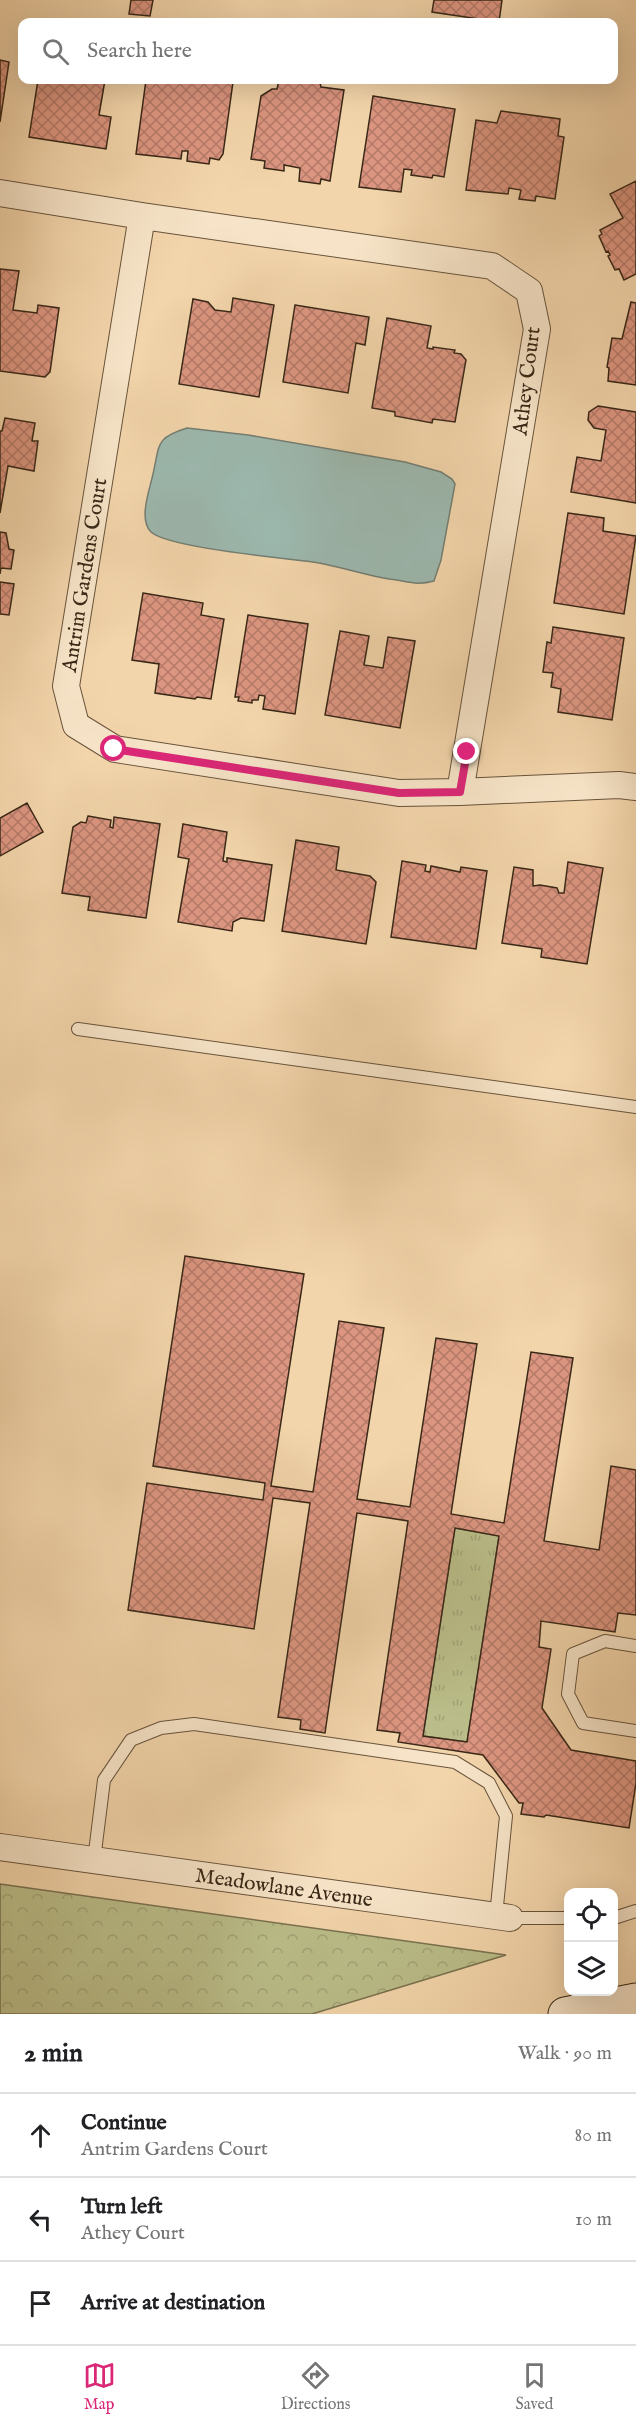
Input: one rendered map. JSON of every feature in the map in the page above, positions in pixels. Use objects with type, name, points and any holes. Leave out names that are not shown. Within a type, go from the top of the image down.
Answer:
[{"type":"main road","points":[[564,2014],[636,2000]]},
{"type":"street","points":[[0,193],[142,216]]},
{"type":"street","name":"Athey Court","points":[[142,216],[492,266],[529,291],[537,329],[460,792]]},
{"type":"street","name":"Antrim Gardens Court","points":[[142,216],[66,686],[76,725],[114,749],[399,793],[619,785],[636,787]]},
{"type":"street","name":"Meadowlane Avenue","points":[[0,1847],[503,1917]]},
{"type":"lane","points":[[78,1029],[636,1107]]},
{"type":"lane","points":[[636,1646],[605,1641],[573,1654],[568,1694],[583,1723],[636,1731]]},
{"type":"lane","points":[[94,1860],[104,1780],[131,1740],[161,1728],[194,1724],[455,1762],[489,1783],[506,1816],[503,1917]]},
{"type":"lane","points":[[618,1917],[636,1911]]},
{"type":"lane","name":"Meadowlane Avenue","points":[[503,1917],[564,1918]]},
{"type":"green space","points":[[455,1528],[499,1536],[467,1742],[423,1736]]},
{"type":"green space","points":[[0,1884],[506,1955],[312,2014],[0,2014]]},
{"type":"water","points":[[187,428],[248,435],[405,462],[441,472],[452,479],[455,484],[441,560],[434,581],[412,583],[313,562],[203,547],[162,538],[151,532],[145,520],[145,512],[158,449],[169,435]]},
{"type":"building","points":[[131,0],[153,0],[150,16],[129,14]]},
{"type":"building","points":[[434,0],[502,0],[500,18],[472,18],[432,12]]},
{"type":"building","points":[[0,60],[9,62],[0,122]]},
{"type":"building","points":[[37,84],[104,84],[99,115],[111,117],[106,149],[29,137]]},
{"type":"building","points":[[145,84],[233,84],[223,154],[219,160],[210,158],[209,164],[187,161],[188,151],[182,151],[181,159],[136,154]]},
{"type":"building","points":[[278,84],[320,84],[321,87],[344,90],[330,181],[321,179],[320,184],[299,181],[300,168],[284,165],[284,171],[264,168],[265,161],[251,159],[261,96],[272,89],[277,89]]},
{"type":"building","points":[[373,96],[455,109],[444,177],[411,175],[412,170],[404,169],[401,192],[359,187]]},
{"type":"building","points":[[501,111],[560,119],[558,136],[564,137],[555,199],[536,196],[535,201],[519,199],[521,190],[509,188],[508,194],[466,190],[476,120],[497,123]]},
{"type":"building","points":[[636,181],[636,274],[624,280],[619,269],[615,270],[608,256],[610,255],[608,251],[606,252],[599,236],[602,234],[600,230],[623,218],[610,194]]},
{"type":"building","points":[[0,269],[19,271],[13,310],[37,313],[38,305],[59,308],[50,372],[45,377],[0,371]]},
{"type":"building","points":[[233,298],[274,305],[259,397],[179,384],[193,299],[208,302],[215,310],[231,312]]},
{"type":"building","points":[[631,302],[636,303],[636,385],[608,381],[609,368],[607,367],[612,338],[622,339]]},
{"type":"building","points":[[295,305],[369,317],[365,345],[356,343],[348,393],[283,382]]},
{"type":"building","points":[[387,318],[431,326],[427,348],[455,350],[454,353],[461,354],[466,360],[455,422],[433,419],[432,423],[395,416],[395,412],[372,408]]},
{"type":"building","points":[[598,406],[636,412],[636,503],[571,492],[577,457],[601,461],[606,430],[594,428],[588,420],[589,412]]},
{"type":"building","points":[[5,418],[35,423],[32,441],[38,441],[34,471],[8,466],[0,513],[0,431],[2,431]]},
{"type":"building","points":[[568,513],[604,518],[603,531],[636,536],[624,614],[554,603]]},
{"type":"building","points":[[0,532],[6,533],[9,549],[14,550],[11,569],[1,568],[0,574]]},
{"type":"building","points":[[0,582],[14,584],[9,615],[0,614]]},
{"type":"building","points":[[143,593],[203,603],[201,615],[224,619],[211,699],[155,693],[159,664],[132,660]]},
{"type":"building","points":[[248,615],[308,624],[295,714],[263,709],[265,696],[259,695],[258,700],[252,700],[252,703],[238,701],[239,697],[235,697]]},
{"type":"building","points":[[553,627],[624,638],[612,720],[558,712],[561,689],[551,687],[553,673],[543,672],[547,642],[551,643]]},
{"type":"building","points":[[340,631],[369,636],[364,665],[383,668],[388,637],[415,641],[400,728],[325,715]]},
{"type":"building","points":[[27,803],[43,832],[0,856],[0,818]]},
{"type":"building","points":[[88,816],[111,820],[110,827],[113,828],[114,817],[160,824],[146,918],[88,910],[90,897],[62,893],[73,827],[81,822],[86,823]]},
{"type":"building","points":[[183,824],[227,832],[223,861],[227,862],[227,858],[272,865],[264,921],[241,918],[233,922],[232,931],[178,922],[189,859],[178,857]]},
{"type":"building","points":[[296,840],[339,847],[336,870],[370,876],[376,882],[366,944],[282,931]]},
{"type":"building","points":[[402,861],[426,865],[425,871],[430,872],[431,866],[460,872],[461,867],[487,871],[476,949],[391,937]]},
{"type":"building","points":[[568,862],[603,868],[587,964],[541,957],[542,949],[502,943],[514,867],[533,870],[533,886],[557,888],[559,893],[564,893]]},
{"type":"building","points":[[185,1256],[304,1274],[271,1486],[313,1492],[339,1321],[384,1328],[357,1499],[410,1507],[436,1338],[477,1344],[451,1514],[504,1523],[531,1352],[573,1358],[544,1541],[599,1550],[611,1466],[636,1470],[636,1615],[618,1613],[615,1632],[541,1621],[539,1647],[551,1649],[542,1708],[571,1750],[636,1761],[636,1783],[629,1828],[546,1815],[544,1817],[521,1814],[523,1803],[519,1803],[483,1755],[398,1742],[400,1733],[377,1730],[408,1521],[357,1513],[325,1733],[300,1729],[301,1720],[278,1717],[310,1503],[273,1498],[254,1629],[128,1610],[147,1483],[263,1500],[265,1483],[153,1466]],"holes":[[[455,1528],[499,1536],[467,1742],[423,1736]]]},
{"type":"route","points":[[114,749],[399,793],[460,792],[467,752]]}]
